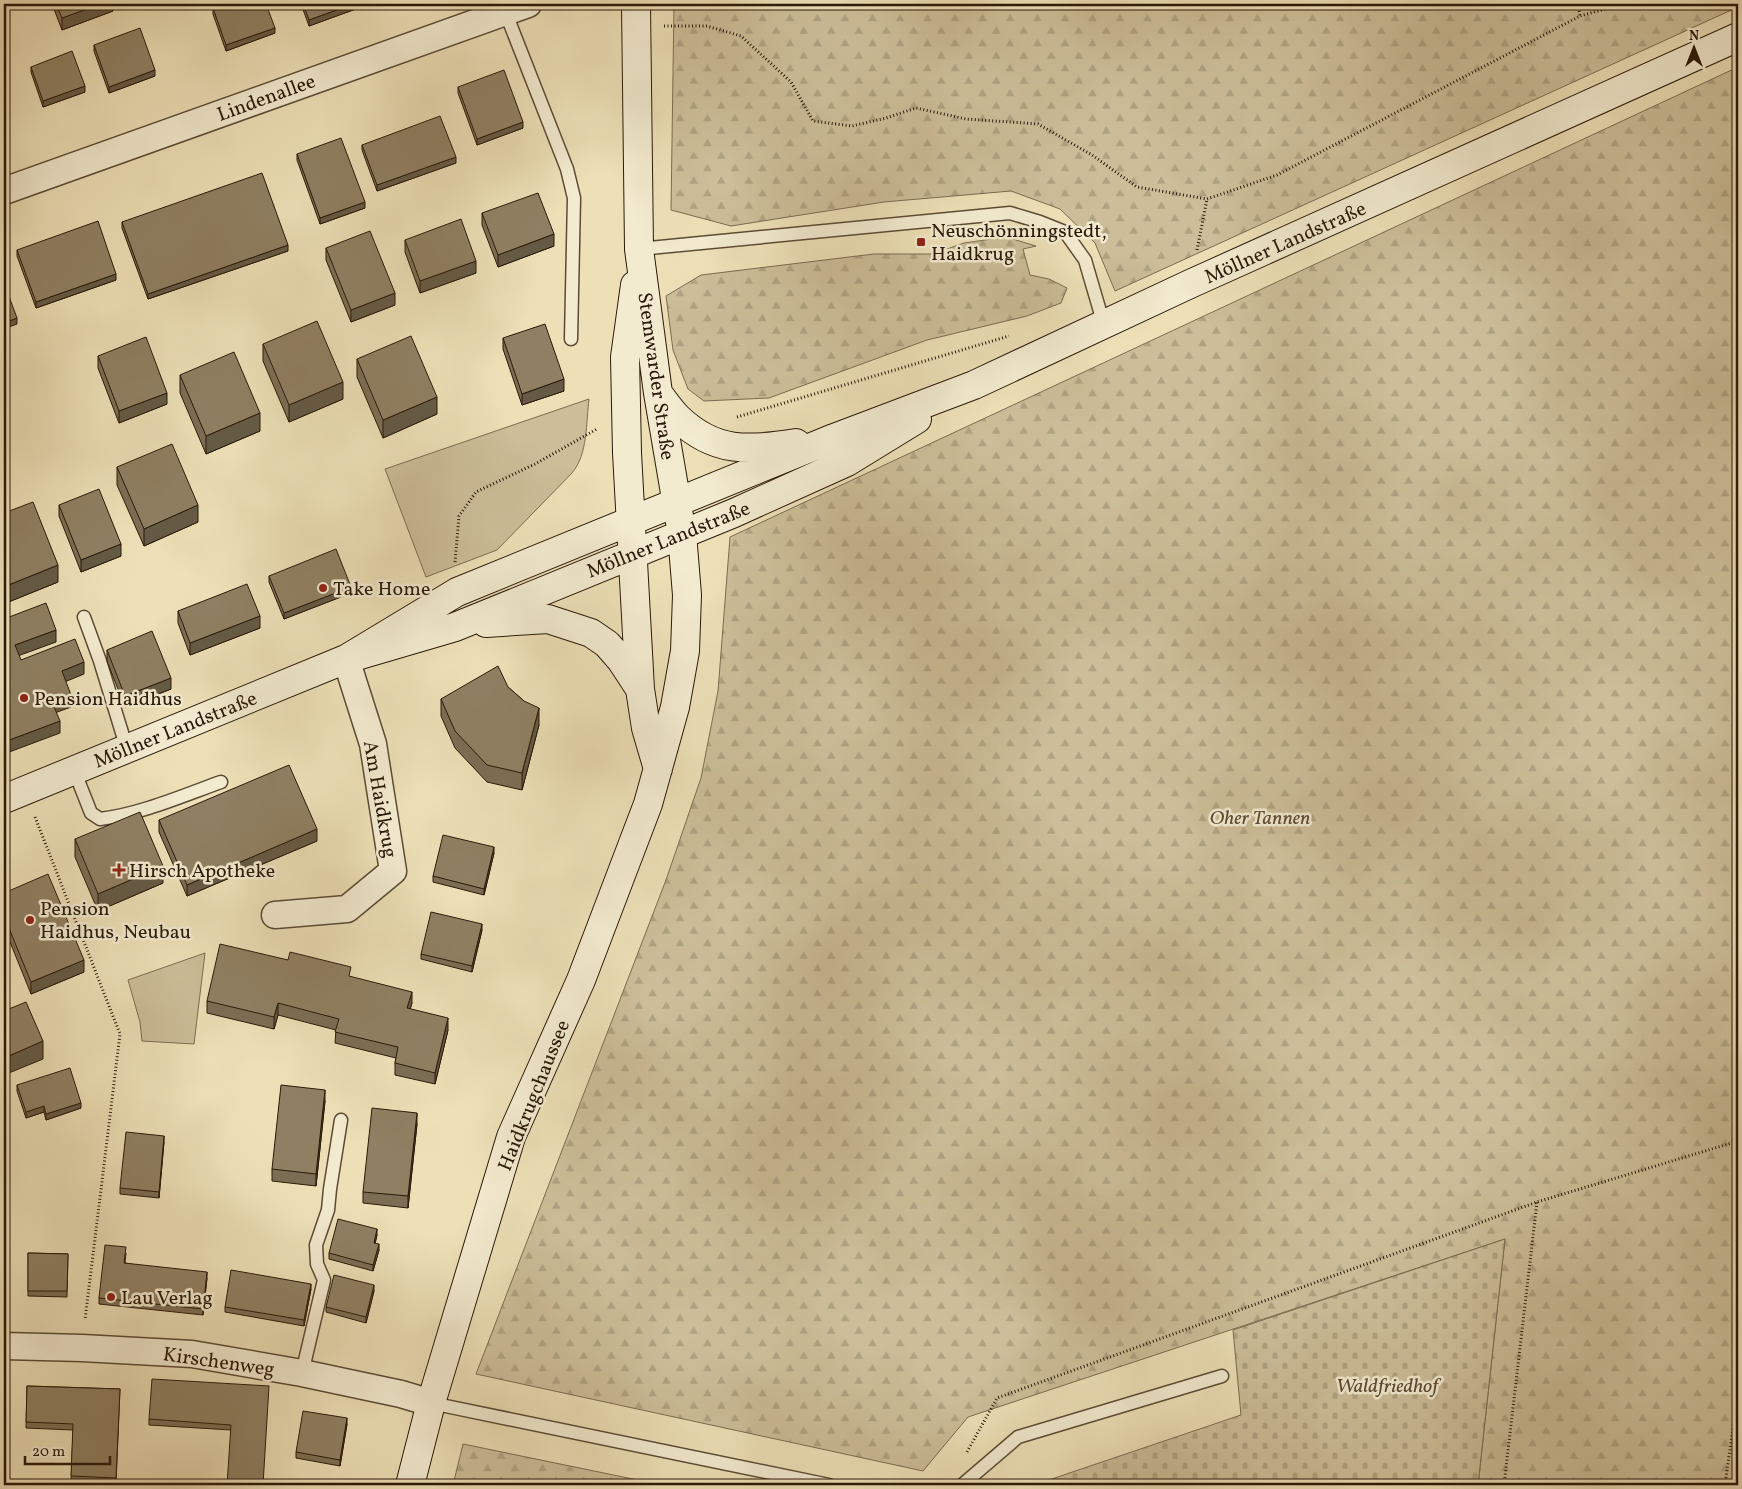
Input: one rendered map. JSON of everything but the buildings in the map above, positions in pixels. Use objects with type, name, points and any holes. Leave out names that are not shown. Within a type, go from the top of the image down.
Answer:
[{"type":"main road","name":"Stemwarder Straße","points":[[636,15],[640,249],[658,393],[682,534]]},
{"type":"main road","name":"Möllner Landstraße","points":[[346,659],[457,592],[834,438],[974,384],[1738,37]]},
{"type":"main road","name":"Stemwarder Straße","points":[[632,554],[625,357],[640,249]]},
{"type":"main road","name":"Möllner Landstraße","points":[[15,795],[346,659],[455,627],[734,513],[847,462],[974,384]]},
{"type":"main road","points":[[658,393],[676,416],[696,433],[724,446],[753,448],[834,438]]},
{"type":"main road","name":"Haidkrugchaussee","points":[[410,1485],[431,1403],[511,1137],[581,980],[648,804],[658,770],[675,706],[685,651],[687,595],[682,534]]},
{"type":"main road","points":[[632,554],[640,689],[646,728],[658,770]]},
{"type":"main road","points":[[455,627],[533,619],[548,619],[567,624],[591,633],[607,644],[621,660],[640,689]]},
{"type":"street","name":"Lindenallee","points":[[4,191],[517,8]]},
{"type":"street","name":"Am Haidkrug","points":[[275,915],[347,909],[393,871],[373,744],[346,659]]},
{"type":"street","name":"Kirschenweg","points":[[4,1346],[192,1354],[302,1373],[401,1394],[431,1403]]},
{"type":"lane","points":[[517,8],[567,169],[574,198],[571,339]]},
{"type":"lane","points":[[640,249],[1010,213],[1065,232],[1085,260],[1104,325]]},
{"type":"lane","points":[[84,617],[100,661],[127,749]]},
{"type":"lane","points":[[74,770],[91,813],[100,819],[114,818],[221,782]]},
{"type":"lane","points":[[302,1373],[324,1280],[317,1264],[316,1245],[328,1210],[341,1120]]},
{"type":"lane","points":[[962,1485],[1018,1437],[1222,1376]]},
{"type":"lane","points":[[431,1403],[828,1485]]},
{"type":"path","points":[[1578,4],[1580,16]]},
{"type":"path","points":[[636,15],[707,26],[741,36],[791,82],[813,121],[852,126],[886,118],[916,108],[966,119],[1038,124],[1092,155],[1138,187],[1208,199],[1277,175],[1580,16],[1623,4]]},
{"type":"path","points":[[1196,255],[1208,199]]},
{"type":"path","points":[[457,592],[453,576],[459,516],[476,492],[535,464],[597,429]]},
{"type":"path","points":[[15,795],[120,1034],[82,1348]]},
{"type":"path","points":[[966,1453],[997,1398],[1537,1202],[1738,1141]]},
{"type":"path","points":[[1504,1485],[1537,1202]]},
{"type":"path","points":[[1725,1485],[1738,1391]]},
{"type":"green space","points":[[674,4],[1738,4],[1738,7],[1115,291],[1095,243],[1060,209],[1011,191],[884,202],[731,226],[671,210]]},
{"type":"green space","name":"Oher Tannen","points":[[1738,67],[1738,1485],[1478,1485],[1505,1239],[968,1417],[923,1471],[476,1374],[666,880],[701,778],[718,691],[730,537]]},
{"type":"green space","points":[[1006,237],[1036,246],[1023,249],[1030,275],[1049,279],[1067,288],[1061,303],[1027,316],[927,340],[769,398],[704,401],[688,389],[673,350],[666,296],[701,275],[874,254],[933,254],[964,243]]},
{"type":"green space","points":[[589,399],[584,447],[572,473],[497,550],[426,577],[385,469]]},
{"type":"green space","points":[[205,953],[194,1044],[142,1041],[140,1022],[128,980]]},
{"type":"green space","name":"Waldfriedhof","points":[[1505,1239],[1478,1485],[1034,1485],[1241,1415],[1233,1330]]},
{"type":"green space","points":[[463,1444],[662,1485],[453,1485]]},
{"type":"place","name":"Neuschönningstedt, Haidkrug","points":[[921,242]]},
{"type":"place","name":"Take Home","points":[[323,588]]},
{"type":"place","name":"Pension Haidhus","points":[[24,698]]},
{"type":"place","name":"Hirsch Apotheke","points":[[119,870]]},
{"type":"place","name":"Pension Haidhus, Neubau","points":[[30,920]]},
{"type":"place","name":"Lau Verlag","points":[[111,1297]]}]
